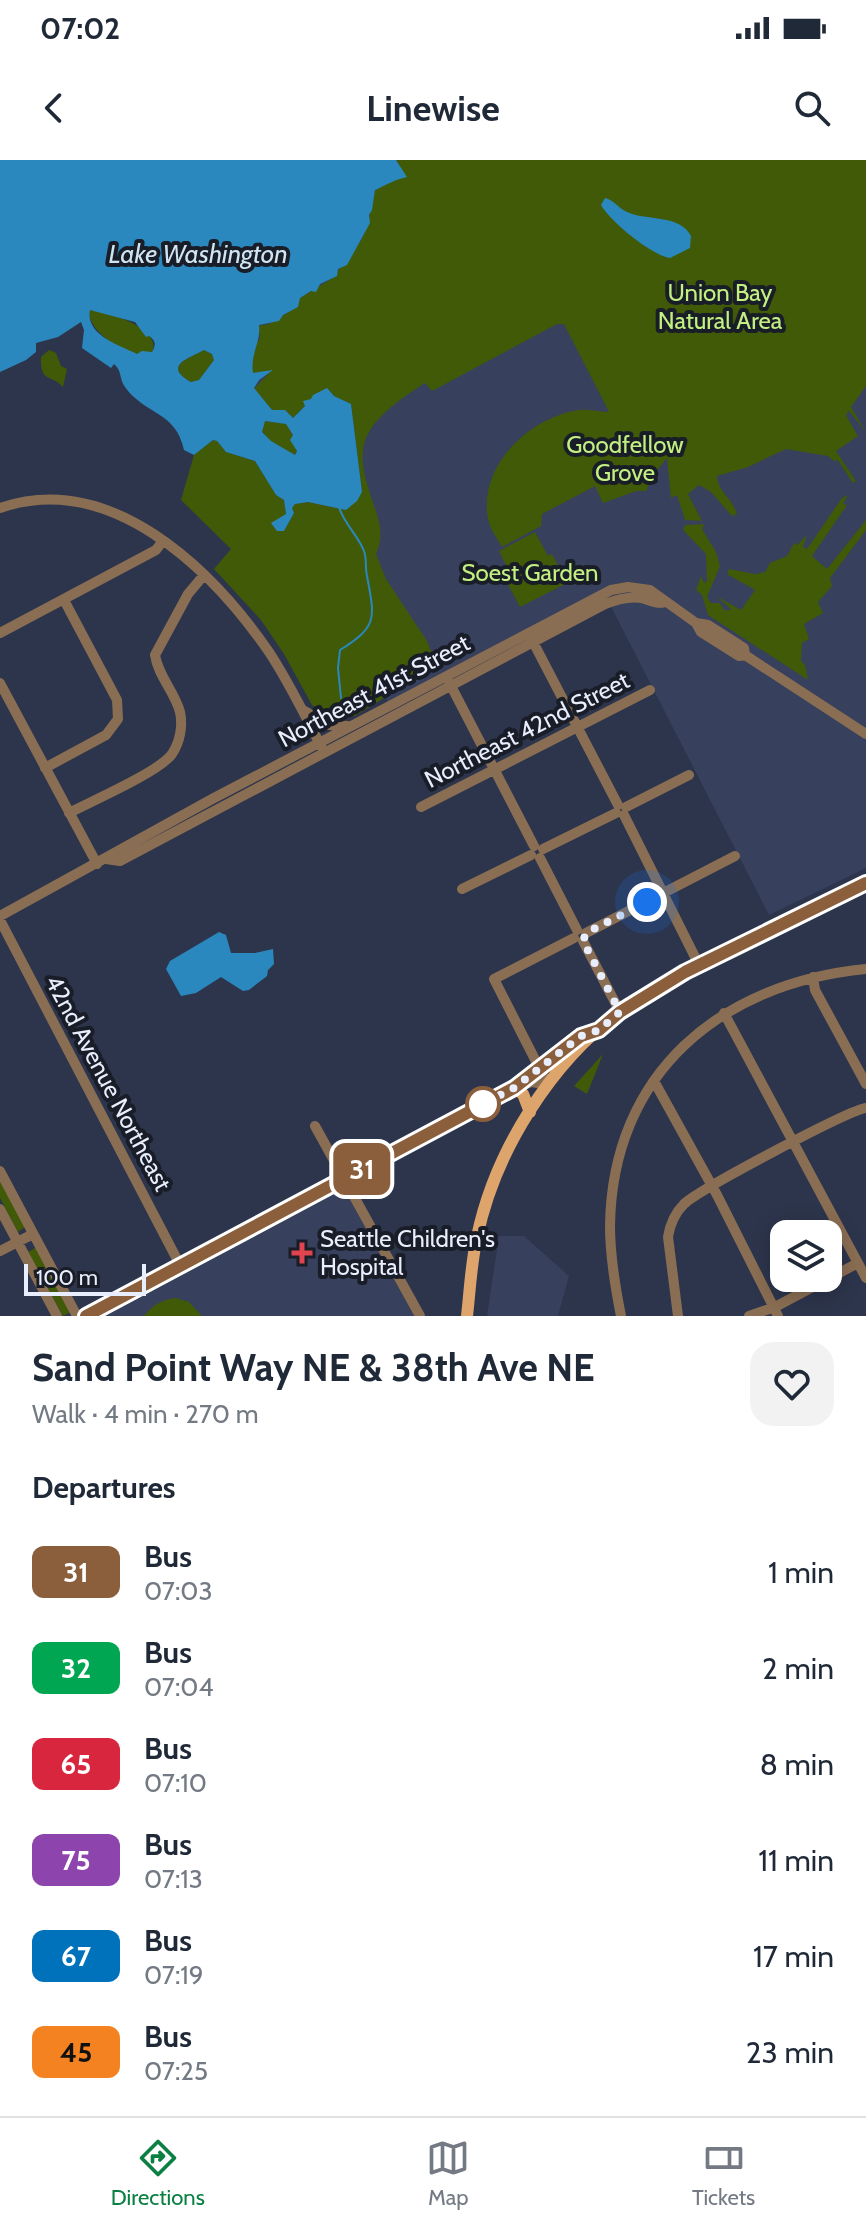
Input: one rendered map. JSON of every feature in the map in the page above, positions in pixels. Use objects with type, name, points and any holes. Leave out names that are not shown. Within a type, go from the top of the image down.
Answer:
[{"type":"main road","points":[[467,1316],[477,1238],[484,1212],[511,1143],[548,1085],[620,1012],[699,965],[866,883]]},
{"type":"main road","points":[[541,1068],[581,1036],[599,1030]]},
{"type":"main road","points":[[514,1088],[523,1094],[530,1112]]},
{"type":"street","points":[[0,508],[38,499],[86,502],[123,515],[162,542],[204,575],[253,629],[271,655],[324,753]]},
{"type":"street","points":[[0,633],[156,550],[162,542]]},
{"type":"street","points":[[69,813],[156,766],[172,754],[179,736],[181,715],[155,655],[188,594],[204,575]]},
{"type":"street","name":"Northeast 41st Street","points":[[101,862],[120,861],[324,753],[531,637],[589,600],[618,588],[650,590],[661,596],[696,623],[708,625],[744,648],[745,655],[866,734]]},
{"type":"street","points":[[45,768],[106,735],[118,719],[117,700],[64,600]]},
{"type":"street","points":[[531,637],[699,965]]},
{"type":"street","points":[[448,681],[620,1012]]},
{"type":"street","name":"Northeast 41st Street","points":[[0,918],[101,862],[115,851],[319,742],[448,681]]},
{"type":"street","points":[[0,683],[69,813],[101,862]]},
{"type":"street","name":"Northeast 42nd Street","points":[[421,807],[650,690]]},
{"type":"street","points":[[299,706],[329,725],[353,725]]},
{"type":"street","points":[[462,889],[689,775]]},
{"type":"street","points":[[548,1085],[494,979],[735,856]]},
{"type":"street","name":"42nd Avenue Northeast","points":[[0,918],[180,1265]]},
{"type":"street","points":[[621,1316],[612,1269],[610,1227],[613,1187],[626,1135],[654,1081],[689,1041],[724,1013],[766,991],[813,977],[866,969]]},
{"type":"street","points":[[813,977],[815,990],[866,1084]]},
{"type":"street","points":[[724,1013],[866,1278]]},
{"type":"street","points":[[85,1316],[514,1088],[541,1068]]},
{"type":"street","points":[[654,1081],[713,1187],[776,1311]]},
{"type":"street","points":[[514,1088],[532,1082],[548,1085]]},
{"type":"street","points":[[678,1316],[668,1237],[680,1208],[794,1143],[866,1108]]},
{"type":"street","points":[[315,1126],[346,1177],[420,1316]]},
{"type":"street","points":[[0,1171],[77,1316]]},
{"type":"street","points":[[0,1209],[57,1316]]},
{"type":"street","points":[[0,1251],[33,1234]]},
{"type":"street","points":[[749,1316],[776,1311],[858,1263]]},
{"type":"shaded area","points":[[383,160],[866,160],[866,868],[769,915],[603,591],[388,702],[163,279]]},
{"type":"shaded area","name":"Seattle Children's Hospital","points":[[344,1189],[414,1316],[106,1316]]},
{"type":"shaded area","name":"Seattle Children's Hospital","points":[[499,1236],[524,1236],[569,1276],[558,1316],[487,1316]]},
{"type":"green space","name":"Union Bay Natural Area","points":[[396,160],[866,160],[866,386],[851,407],[866,432],[849,411],[846,415],[858,436],[836,451],[856,481],[853,483],[838,460],[786,449],[748,467],[717,476],[720,487],[737,514],[732,516],[711,492],[699,485],[688,494],[702,521],[685,520],[677,495],[671,498],[667,458],[652,476],[646,491],[636,491],[603,503],[595,486],[542,514],[541,526],[502,547],[489,523],[487,499],[499,463],[525,434],[542,423],[578,410],[609,412],[564,324],[557,324],[432,391],[425,383],[386,411],[370,430],[363,457],[380,530],[376,554],[386,579],[427,641],[437,665],[355,716],[328,716],[312,705],[261,620],[214,569],[231,549],[181,500],[194,455],[213,440],[226,452],[255,461],[276,495],[284,500],[286,514],[281,518],[284,531],[294,513],[292,508],[295,504],[308,502],[346,510],[362,491],[351,404],[334,396],[327,388],[293,418],[285,410],[272,410],[254,389],[270,372],[252,373],[251,360],[260,338],[258,326],[269,324],[297,307],[300,298],[336,276],[364,234],[375,190],[402,170]]},
{"type":"green space","points":[[89,310],[119,317],[141,328],[153,343],[152,352],[132,353],[115,345],[99,332],[90,318]]},
{"type":"green space","points":[[49,350],[56,353],[61,366],[67,369],[63,387],[42,371],[41,357]]},
{"type":"green space","points":[[204,350],[213,355],[214,360],[199,380],[191,382],[182,376],[179,367],[186,359]]},
{"type":"green space","points":[[265,421],[286,424],[293,435],[295,455],[270,441],[262,431]]},
{"type":"green space","points":[[848,495],[843,504],[847,505],[812,556],[827,569],[866,520],[866,530],[830,578],[832,586],[818,602],[823,613],[804,624],[809,639],[802,643],[801,661],[808,680],[708,615],[702,595],[696,590],[701,576],[704,583],[707,581],[706,554],[683,530],[685,525],[704,524],[702,529],[716,552],[720,566],[707,597],[711,603],[720,603],[724,610],[732,610],[716,596],[741,610],[755,590],[727,574],[729,569],[755,574],[765,572],[770,563],[787,556],[794,543],[797,545],[807,535],[803,547],[807,549],[842,498]]},
{"type":"green space","name":"Soest Garden","points":[[535,532],[548,556],[552,554],[567,583],[520,607],[500,569],[506,565],[499,551]]},
{"type":"green space","points":[[603,1054],[587,1094],[574,1086]]},
{"type":"green space","points":[[0,1179],[25,1227],[18,1232],[0,1198]]},
{"type":"green space","points":[[37,1247],[71,1312],[63,1316],[28,1252]]},
{"type":"green space","points":[[176,1298],[189,1302],[202,1316],[144,1316],[158,1303]]},
{"type":"water","name":"Lake Washington","points":[[0,160],[396,160],[407,177],[375,190],[370,223],[347,265],[338,269],[337,276],[320,284],[316,292],[311,291],[300,298],[298,307],[283,315],[279,321],[259,325],[253,373],[273,370],[254,388],[272,410],[285,410],[293,418],[305,406],[303,401],[327,388],[334,396],[351,404],[362,492],[346,510],[308,502],[295,504],[292,508],[294,513],[284,531],[277,531],[271,523],[286,514],[284,500],[276,495],[255,461],[226,452],[213,440],[194,455],[184,450],[180,437],[167,420],[133,396],[123,384],[117,366],[114,364],[111,368],[82,348],[84,330],[81,322],[58,337],[36,343],[36,352],[0,372]],"holes":[[[90,310],[135,322],[146,337],[154,341],[152,352],[137,354],[105,338],[93,326]],[[204,350],[212,354],[214,360],[199,380],[191,382],[179,371],[186,359]],[[265,421],[286,424],[293,435],[290,440],[297,451],[295,455],[262,432]]]},
{"type":"water","points":[[605,198],[635,215],[679,224],[691,236],[690,248],[670,258],[653,251],[613,220],[601,205]]},
{"type":"water","points":[[219,932],[226,935],[231,953],[273,949],[274,964],[267,976],[249,990],[243,991],[221,977],[196,993],[181,996],[166,969],[170,961]]},
{"type":"waterway","points":[[339,507],[364,551],[372,602],[371,620],[367,627],[340,650],[341,698]]},
{"type":"bus line","name":"31","points":[[86,1316],[514,1088],[581,1036],[599,1030],[644,995],[685,972],[866,883]]},
{"type":"place","name":"Seattle Children's Hospital","points":[[302,1253]]},
{"type":"route","points":[[483,1104],[479,1106],[514,1088],[581,1036],[599,1030],[620,1012],[583,941],[586,933],[647,902]]},
{"type":"park label","name":"Goodfellow Grove","points":[[625,459]]}]
